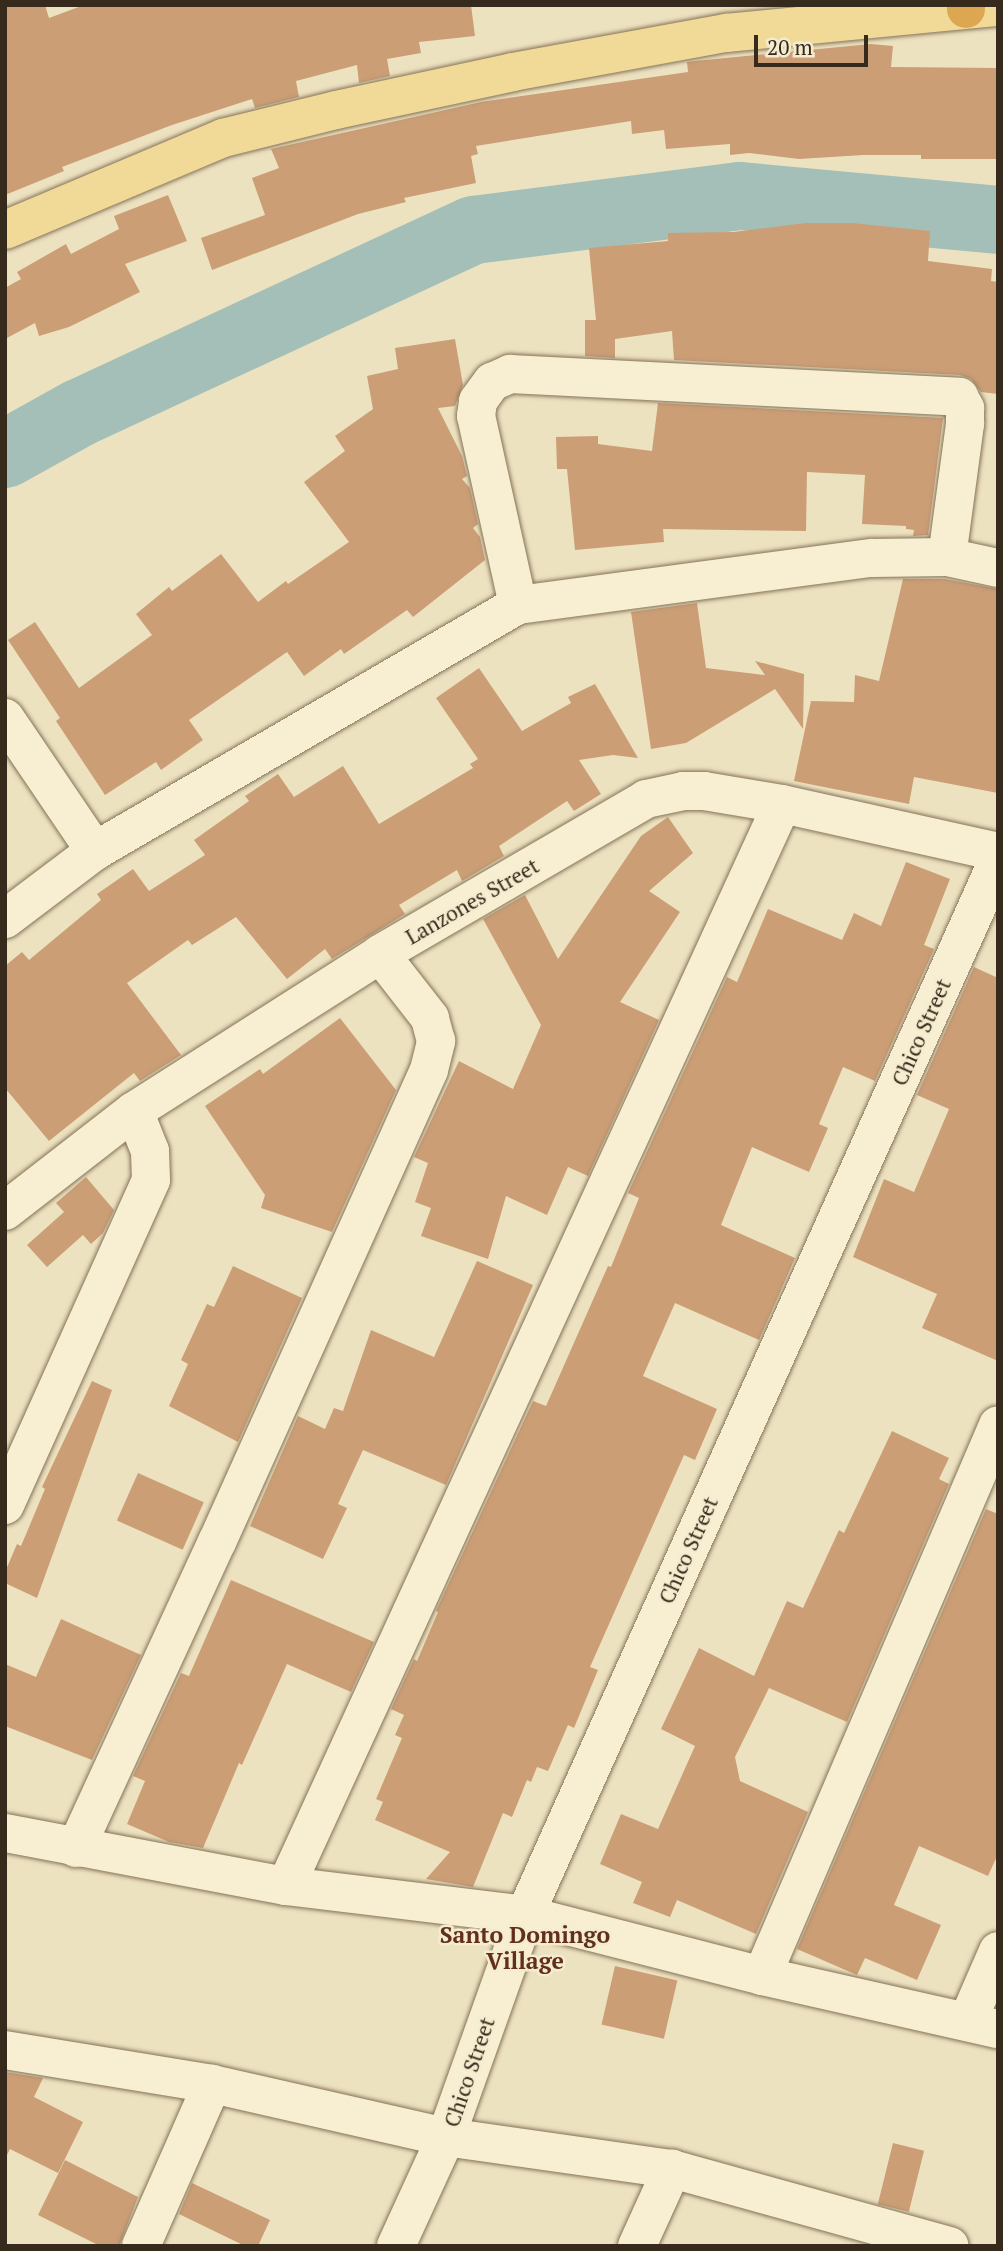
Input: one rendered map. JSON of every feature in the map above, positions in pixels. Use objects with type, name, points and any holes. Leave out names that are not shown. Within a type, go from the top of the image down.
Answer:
[{"type":"main road","points":[[5,230],[223,138],[336,110],[513,72],[726,33],[976,7]]},
{"type":"street","points":[[518,605],[476,416],[478,401],[492,382],[510,374],[959,397],[965,408],[965,424],[947,557]]},
{"type":"street","points":[[5,919],[95,851],[518,605],[872,558],[947,557],[998,568]]},
{"type":"street","points":[[5,718],[95,851]]},
{"type":"street","name":"Lanzones Street","points":[[5,1211],[134,1111],[380,954],[646,799],[704,791],[782,804],[998,852]]},
{"type":"street","points":[[286,1885],[782,804]]},
{"type":"street","name":"Chico Street","points":[[396,2246],[446,2137],[524,1915],[998,860]]},
{"type":"street","points":[[76,1848],[218,1542],[429,1070],[436,1041],[430,1018],[380,954]]},
{"type":"street","points":[[5,1505],[151,1180],[150,1151],[134,1111]]},
{"type":"street","points":[[761,1976],[998,1425]]},
{"type":"street","points":[[5,1833],[286,1885],[524,1915],[761,1976],[983,2024],[998,1951]]},
{"type":"street","points":[[5,2050],[212,2084],[446,2137],[672,2169],[860,2234],[949,2246]]},
{"type":"street","points":[[141,2246],[212,2084]]},
{"type":"street","points":[[637,2246],[672,2169]]},
{"type":"building","points":[[5,5],[45,5],[49,18],[84,5],[471,5],[475,36],[419,42],[421,53],[387,59],[390,76],[359,83],[357,65],[296,81],[299,97],[255,108],[252,99],[172,125],[62,167],[64,171],[5,195]]},
{"type":"building","points":[[871,44],[893,46],[891,67],[998,68],[998,159],[921,159],[921,155],[863,155],[799,159],[749,153],[730,155],[730,144],[666,149],[664,130],[632,134],[631,121],[476,146],[478,154],[471,156],[476,183],[404,198],[406,202],[358,214],[212,270],[201,238],[265,215],[252,178],[279,168],[271,149],[481,102],[688,72],[687,62]]},
{"type":"building","points":[[168,195],[187,241],[125,264],[140,292],[69,327],[39,336],[35,323],[5,339],[5,288],[21,279],[17,272],[66,244],[71,254],[119,229],[114,216]]},
{"type":"building","points":[[806,223],[852,223],[930,231],[928,261],[992,269],[991,281],[998,282],[998,394],[981,392],[971,379],[960,375],[674,360],[672,331],[615,339],[615,358],[585,356],[585,320],[596,320],[589,248],[668,241],[668,233],[733,232]]},
{"type":"building","points":[[455,339],[463,385],[455,406],[438,408],[462,456],[467,476],[462,479],[470,488],[478,524],[473,528],[480,537],[485,560],[413,617],[407,610],[344,654],[341,649],[304,676],[287,652],[189,720],[203,740],[161,770],[156,762],[105,795],[56,721],[60,718],[8,640],[35,622],[79,688],[152,635],[136,614],[169,587],[172,591],[221,554],[258,602],[286,581],[288,584],[349,542],[304,482],[345,451],[335,436],[373,409],[367,376],[398,369],[395,348]]},
{"type":"building","points":[[658,403],[943,418],[928,535],[913,536],[914,530],[906,529],[906,526],[862,524],[865,475],[807,472],[806,531],[663,529],[664,542],[575,550],[567,469],[557,469],[556,437],[598,436],[598,444],[652,451]]},
{"type":"building","points":[[903,579],[945,579],[998,589],[998,793],[914,777],[909,804],[794,781],[811,701],[854,702],[855,675],[879,681]]},
{"type":"building","points":[[697,603],[706,668],[765,675],[755,661],[804,674],[803,729],[775,689],[686,743],[651,749],[631,612]]},
{"type":"building","points":[[479,668],[522,731],[571,703],[568,697],[595,684],[638,758],[613,755],[579,760],[601,794],[574,811],[567,801],[499,846],[504,856],[462,881],[457,870],[399,905],[405,914],[332,959],[325,949],[287,979],[236,917],[192,945],[188,940],[127,983],[181,1055],[140,1081],[134,1073],[49,1141],[5,1088],[5,966],[22,952],[29,960],[101,900],[97,894],[133,869],[149,891],[205,855],[194,840],[249,801],[245,796],[278,774],[294,797],[343,766],[379,824],[473,768],[470,764],[478,759],[436,698]]},
{"type":"building","points":[[668,817],[693,853],[649,891],[680,912],[620,1002],[659,1020],[588,1176],[568,1167],[547,1215],[506,1196],[488,1259],[421,1236],[431,1208],[415,1202],[428,1163],[414,1157],[459,1061],[513,1089],[541,1025],[483,919],[525,895],[558,959],[641,836]]},
{"type":"building","points":[[906,862],[950,879],[924,945],[934,949],[875,1081],[843,1067],[819,1124],[828,1128],[809,1172],[752,1147],[721,1225],[795,1258],[759,1340],[675,1303],[643,1376],[717,1409],[695,1460],[684,1455],[590,1667],[598,1670],[574,1728],[568,1725],[548,1771],[537,1767],[531,1782],[527,1780],[512,1817],[503,1813],[473,1887],[426,1879],[450,1852],[375,1820],[383,1802],[376,1799],[402,1738],[395,1735],[404,1715],[391,1709],[414,1659],[417,1661],[438,1612],[436,1611],[533,1401],[546,1406],[608,1266],[611,1267],[639,1198],[628,1193],[727,977],[737,982],[768,909],[842,940],[854,913],[881,926]]},
{"type":"building","points":[[974,967],[998,978],[998,1361],[922,1328],[937,1294],[853,1257],[884,1179],[914,1192],[949,1109],[917,1095]]},
{"type":"building","points":[[340,1018],[396,1090],[332,1232],[261,1208],[265,1195],[205,1106],[260,1069],[263,1074]]},
{"type":"building","points":[[86,1177],[114,1210],[103,1233],[91,1244],[83,1235],[47,1267],[27,1245],[64,1212],[56,1203]]},
{"type":"building","points":[[477,1261],[533,1285],[446,1485],[363,1450],[338,1504],[347,1508],[323,1559],[250,1526],[298,1416],[325,1429],[334,1408],[343,1411],[371,1330],[434,1357]]},
{"type":"building","points":[[233,1266],[302,1298],[238,1442],[169,1406],[188,1364],[181,1360],[207,1304],[214,1307]]},
{"type":"building","points":[[92,1381],[112,1390],[37,1598],[5,1583],[5,1572],[17,1544],[21,1546],[45,1489],[42,1487]]},
{"type":"building","points":[[892,1431],[949,1458],[939,1479],[949,1484],[847,1722],[769,1688],[735,1757],[740,1781],[808,1812],[756,1934],[677,1900],[670,1917],[633,1903],[642,1882],[600,1864],[621,1814],[658,1829],[695,1746],[661,1729],[699,1648],[754,1676],[787,1601],[803,1608],[839,1530],[844,1533]]},
{"type":"building","points":[[138,1473],[204,1502],[183,1550],[117,1521]]},
{"type":"building","points":[[986,1509],[998,1514],[998,1854],[988,1876],[919,1846],[894,1905],[941,1925],[917,1980],[865,1958],[857,1975],[797,1949]]},
{"type":"building","points":[[231,1580],[374,1642],[351,1692],[287,1664],[242,1765],[239,1763],[203,1848],[169,1842],[127,1824],[145,1781],[133,1776],[181,1673],[189,1676]]},
{"type":"building","points":[[61,1619],[141,1655],[92,1760],[5,1726],[5,1664],[36,1677]]},
{"type":"building","points":[[615,1966],[677,1980],[664,2039],[602,2024]]},
{"type":"building","points":[[5,2072],[43,2078],[34,2097],[83,2122],[58,2173],[10,2149],[5,2159]]},
{"type":"building","points":[[893,2143],[924,2151],[909,2212],[878,2204]]},
{"type":"building","points":[[65,2160],[138,2197],[119,2246],[100,2246],[38,2215]]},
{"type":"building","points":[[192,2183],[270,2220],[258,2246],[245,2246],[179,2214]]},
{"type":"waterway","points":[[5,454],[79,413],[474,230],[740,196],[998,220]]},
{"type":"district","name":"Santo Domingo Village","points":[[525,1948]]}]
